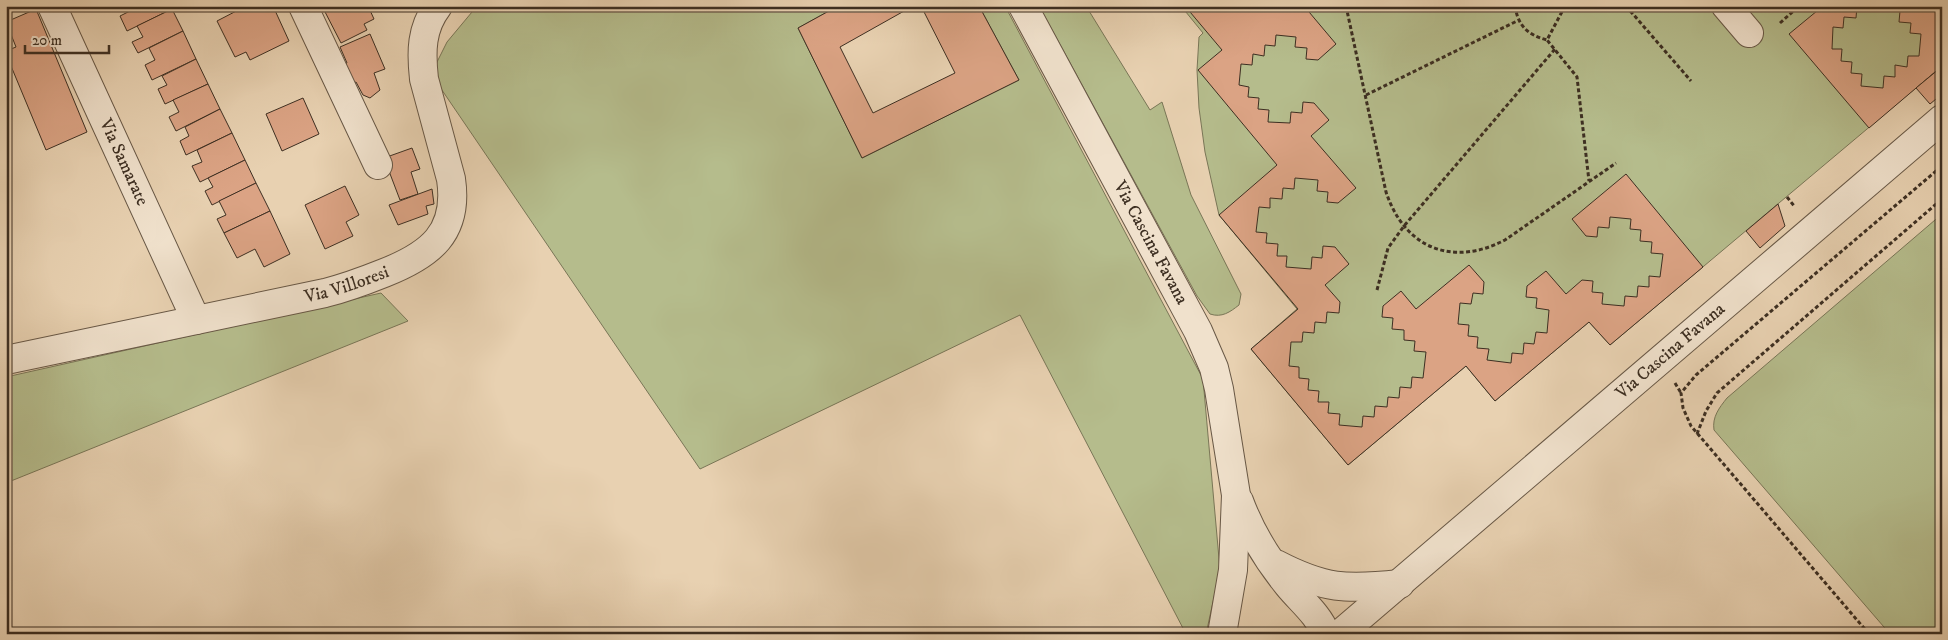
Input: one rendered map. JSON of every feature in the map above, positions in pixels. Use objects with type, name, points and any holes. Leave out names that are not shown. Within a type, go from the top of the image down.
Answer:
[{"type":"street","name":"Via Samarate","points":[[52,6],[196,320]]},
{"type":"street","points":[[303,6],[378,165]]},
{"type":"street","name":"Via Villoresi","points":[[6,360],[304,298],[347,287],[400,266],[427,251],[444,232],[449,221],[453,196],[451,180],[424,79],[422,47],[429,22],[438,6]]},
{"type":"street","name":"Via Cascina Favana","points":[[1023,6],[1206,349],[1219,389],[1236,495],[1233,570],[1222,634]]},
{"type":"street","points":[[1726,6],[1749,33]]},
{"type":"street","name":"Via Cascina Favana","points":[[1340,634],[1942,119]]},
{"type":"street","name":"Via Cascina Favana","points":[[1236,495],[1252,533],[1288,585],[1316,617],[1326,634]]},
{"type":"street","name":"Via Cascina Favana","points":[[1272,562],[1302,577],[1324,584],[1350,588],[1400,584]]},
{"type":"path","points":[[1346,6],[1386,192],[1392,210],[1404,226],[1418,239],[1432,247],[1449,252],[1470,252],[1490,248],[1506,240],[1616,163]]},
{"type":"path","points":[[1515,6],[1518,21],[1535,36],[1547,40],[1577,78],[1590,181]]},
{"type":"path","points":[[1547,40],[1565,6]]},
{"type":"path","points":[[1626,6],[1691,81]]},
{"type":"path","points":[[1780,23],[1799,6]]},
{"type":"path","points":[[1366,95],[1518,21]]},
{"type":"path","points":[[1377,290],[1388,248],[1404,226],[1555,49]]},
{"type":"path","points":[[1869,634],[1697,434],[1683,408],[1681,393],[1696,375],[1942,166]]},
{"type":"path","points":[[1697,434],[1706,410],[1718,393],[1942,199]]},
{"type":"green space","points":[[477,6],[838,6],[798,28],[862,158],[1019,80],[979,6],[1005,6],[1203,379],[1220,570],[1206,634],[1186,634],[1020,315],[700,469],[431,74],[447,42]]},
{"type":"green space","points":[[1039,6],[1086,6],[1150,110],[1162,102],[1191,195],[1241,294],[1239,305],[1226,314],[1210,314],[1197,296]]},
{"type":"green space","points":[[1181,6],[1942,6],[1942,66],[1610,345],[1589,322],[1495,401],[1466,366],[1348,465],[1251,349],[1297,309],[1219,215],[1205,152],[1199,108],[1197,70],[1199,37],[1203,33]]},
{"type":"green space","points":[[1942,214],[1942,634],[1890,634],[1714,430],[1714,421],[1719,409],[1727,398]]},
{"type":"green space","points":[[381,293],[408,321],[6,483],[6,377]]},
{"type":"building","points":[[130,6],[171,6],[172,9],[127,31],[120,16],[132,10]]},
{"type":"building","points":[[246,6],[273,6],[289,41],[250,60],[246,52],[235,57],[217,21]]},
{"type":"building","points":[[322,6],[368,6],[374,19],[364,24],[367,30],[341,43]]},
{"type":"building","points":[[838,6],[913,6],[840,47],[873,113],[955,73],[921,6],[979,6],[1019,80],[862,158],[798,28]]},
{"type":"building","points":[[1185,6],[1233,9],[1233,6],[1304,6],[1336,44],[1318,60],[1306,59],[1307,48],[1295,47],[1296,37],[1276,35],[1275,46],[1265,45],[1264,56],[1253,54],[1252,65],[1241,64],[1239,85],[1249,87],[1248,97],[1259,98],[1258,109],[1269,110],[1268,122],[1290,123],[1291,112],[1302,113],[1303,102],[1314,103],[1329,120],[1311,136],[1356,188],[1338,203],[1327,202],[1328,192],[1317,191],[1318,180],[1295,178],[1294,189],[1283,188],[1282,199],[1270,198],[1270,208],[1259,207],[1256,232],[1267,233],[1266,243],[1278,244],[1277,256],[1287,256],[1286,267],[1311,269],[1312,257],[1322,258],[1323,246],[1335,247],[1349,264],[1325,285],[1340,302],[1339,313],[1327,312],[1326,323],[1315,322],[1314,333],[1303,332],[1302,342],[1291,342],[1289,366],[1299,367],[1299,378],[1309,379],[1308,390],[1319,391],[1318,402],[1329,402],[1328,413],[1340,414],[1339,425],[1362,427],[1363,416],[1374,417],[1375,406],[1387,407],[1388,397],[1399,398],[1400,387],[1411,388],[1412,377],[1423,378],[1426,352],[1414,351],[1415,341],[1404,340],[1404,330],[1392,329],[1393,318],[1382,317],[1383,306],[1401,291],[1416,309],[1469,265],[1484,282],[1483,294],[1473,293],[1471,304],[1460,303],[1458,324],[1469,325],[1468,336],[1478,337],[1477,348],[1489,349],[1487,360],[1511,363],[1512,353],[1523,354],[1524,343],[1534,344],[1536,332],[1547,333],[1549,310],[1536,308],[1537,298],[1526,297],[1527,286],[1546,271],[1566,294],[1582,280],[1593,281],[1592,292],[1603,293],[1602,304],[1624,306],[1625,296],[1637,297],[1638,286],[1649,287],[1649,276],[1660,277],[1663,254],[1651,253],[1652,242],[1640,241],[1641,230],[1630,229],[1631,219],[1610,217],[1609,228],[1598,227],[1597,237],[1586,236],[1572,219],[1626,174],[1703,267],[1610,345],[1589,322],[1495,401],[1466,366],[1348,465],[1251,349],[1298,309],[1219,215],[1277,165],[1198,70],[1222,50]]},
{"type":"building","points":[[1823,6],[1857,6],[1856,18],[1844,17],[1843,28],[1833,27],[1832,49],[1842,49],[1841,61],[1852,62],[1851,73],[1862,74],[1861,86],[1883,88],[1884,76],[1895,77],[1895,65],[1907,67],[1908,56],[1919,56],[1921,34],[1910,33],[1911,23],[1899,22],[1900,11],[1905,6],[1927,6],[1928,8],[1930,6],[1942,6],[1942,66],[1869,128],[1789,34]]},
{"type":"building","points":[[36,9],[87,132],[46,150],[6,54],[6,51],[16,47],[6,22]]},
{"type":"building","points":[[172,9],[183,31],[138,53],[132,42],[143,37],[137,26]]},
{"type":"building","points":[[183,31],[196,59],[152,80],[145,65],[155,60],[149,48]]},
{"type":"building","points":[[370,34],[385,69],[374,73],[380,90],[370,98],[363,95],[356,82],[348,86],[340,67],[347,63],[340,47]]},
{"type":"building","points":[[196,59],[208,84],[165,104],[158,89],[167,85],[162,76]]},
{"type":"building","points":[[1939,69],[1942,73],[1942,94],[1930,104],[1916,88]]},
{"type":"building","points":[[208,84],[220,109],[176,131],[169,117],[179,112],[173,100]]},
{"type":"building","points":[[303,98],[319,134],[282,151],[266,114]]},
{"type":"building","points":[[220,109],[232,133],[186,155],[180,141],[189,136],[185,127]]},
{"type":"building","points":[[232,133],[245,160],[200,182],[192,166],[202,162],[197,150]]},
{"type":"building","points":[[412,148],[420,169],[411,172],[418,194],[400,200],[384,158]]},
{"type":"building","points":[[245,160],[256,183],[212,205],[205,191],[213,187],[208,178]]},
{"type":"building","points":[[256,183],[270,211],[224,233],[217,219],[226,215],[219,201]]},
{"type":"building","points":[[345,186],[359,215],[346,222],[353,236],[325,249],[305,205]]},
{"type":"building","points":[[432,189],[434,204],[426,206],[428,214],[398,225],[389,205]]},
{"type":"building","points":[[1778,204],[1785,226],[1760,248],[1746,231]]},
{"type":"building","points":[[270,211],[290,254],[264,267],[255,249],[237,258],[224,233]]}]
